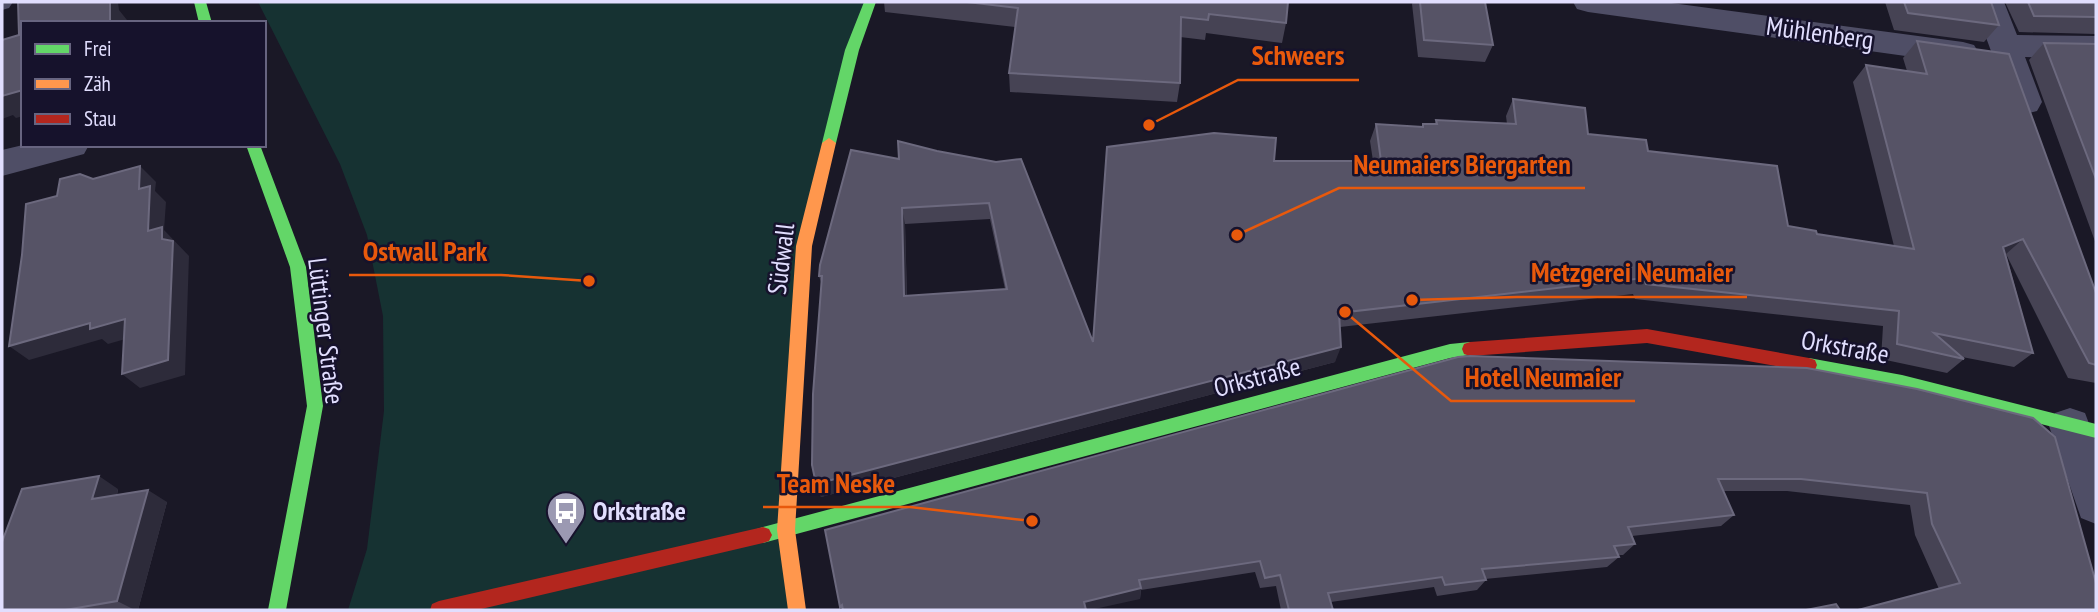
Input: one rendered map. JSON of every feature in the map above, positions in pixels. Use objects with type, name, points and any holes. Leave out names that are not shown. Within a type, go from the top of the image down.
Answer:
[{"type":"street","points":[[200,2],[205,21]]},
{"type":"street","name":"Südwall","points":[[797,610],[786,530],[804,246],[852,50],[870,2]]},
{"type":"street","name":"Mühlenberg","points":[[1588,2],[2007,53],[2096,47]]},
{"type":"street","points":[[1989,2],[2037,136]]},
{"type":"street","points":[[2,163],[64,147]]},
{"type":"street","name":"Lüttinger Straße","points":[[254,147],[298,267],[315,406],[277,610]]},
{"type":"street","name":"Orkstraße","points":[[439,610],[786,530],[1450,351],[1647,336],[1902,382],[2083,428]]},
{"type":"street","points":[[2083,428],[2096,504]]},
{"type":"green space","points":[[258,2],[870,2],[852,50],[804,246],[786,530],[797,610],[348,610],[367,549],[384,411],[383,316],[367,235],[340,164]]},
{"type":"building","points":[[18,2],[110,2],[110,21],[21,21],[21,91],[2,96],[2,40],[19,35]]},
{"type":"building","points":[[967,2],[1288,2],[1286,23],[1209,14],[1208,20],[1181,17],[1180,83],[1009,73],[1018,8]]},
{"type":"building","points":[[1420,2],[1485,2],[1493,45],[1424,40]]},
{"type":"building","points":[[1904,2],[1991,2],[1999,25],[1908,13]]},
{"type":"building","points":[[2028,2],[2096,2],[2096,17],[2034,16]]},
{"type":"building","points":[[1917,41],[2009,54],[2096,293],[2096,365],[2089,363],[2023,239],[2003,247],[2033,353],[1934,333],[1964,359],[1897,344],[1899,311],[1646,284],[1644,278],[1339,313],[1341,347],[816,484],[812,465],[813,394],[822,276],[819,276],[820,265],[851,150],[899,159],[898,141],[996,162],[1021,159],[1093,342],[1107,147],[1214,133],[1276,138],[1274,161],[1381,161],[1376,124],[1423,127],[1423,124],[1437,124],[1436,120],[1516,124],[1513,99],[1585,108],[1588,134],[1646,140],[1648,151],[1777,166],[1788,226],[1816,231],[1817,234],[1914,249],[1866,65],[1927,74]],"holes":[[[989,203],[1007,289],[904,296],[902,208]]]},
{"type":"building","points":[[2044,43],[2096,44],[2096,179]]},
{"type":"building","points":[[140,166],[139,189],[150,186],[148,231],[162,227],[162,239],[173,241],[168,360],[122,374],[125,319],[90,329],[90,323],[9,346],[26,204],[57,196],[60,179],[80,174],[93,179]]},
{"type":"building","points":[[1458,357],[1807,368],[1917,389],[2033,418],[2055,437],[2096,583],[2096,610],[1858,610],[1960,583],[1932,524],[1927,493],[1801,479],[1718,479],[1734,515],[1628,527],[1635,544],[1614,546],[1619,557],[1482,569],[1486,580],[1445,585],[1442,577],[1328,593],[1333,610],[1289,610],[1280,575],[1265,578],[1260,561],[1139,580],[1141,588],[1084,602],[1086,610],[843,610],[842,605],[840,607],[825,530]]},
{"type":"building","points":[[99,476],[92,499],[148,490],[117,601],[65,610],[2,610],[2,542],[22,489]]},
{"type":"building","points":[[1836,604],[1840,610],[1806,610]]},
{"type":"traffic: fast","points":[[200,2],[205,21]]},
{"type":"traffic: fast","points":[[829,143],[852,50],[870,2]]},
{"type":"traffic: fast","points":[[254,147],[298,267],[315,406],[277,610]]},
{"type":"traffic: fast","points":[[763,535],[1450,351],[1470,349]]},
{"type":"traffic: fast","points":[[1809,365],[1902,382],[2096,431]]},
{"type":"traffic: slow","points":[[797,610],[786,530],[804,246],[829,143]]},
{"type":"traffic: jam","points":[[1470,349],[1647,336],[1809,365]]},
{"type":"traffic: jam","points":[[439,610],[763,535]]},
{"type":"place","name":"Schweers","points":[[1149,125]]},
{"type":"place","name":"Neumaiers Biergarten","points":[[1237,235]]},
{"type":"place","name":"Ostwall Park","points":[[589,281]]},
{"type":"place","name":"Metzgerei Neumaier","points":[[1412,300]]},
{"type":"place","name":"Hotel Neumaier","points":[[1345,312]]},
{"type":"place","name":"Team Neske","points":[[1032,521]]},
{"type":"place","name":"Orkstraße","points":[[566,545]]}]
